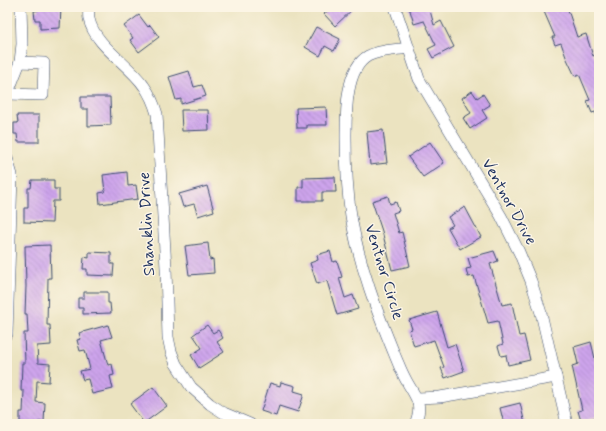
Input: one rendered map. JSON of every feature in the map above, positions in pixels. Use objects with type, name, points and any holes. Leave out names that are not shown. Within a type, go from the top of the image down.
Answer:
[{"type":"street","points":[[20,62],[44,63],[43,95],[7,95],[20,62],[22,44],[21,7]]},
{"type":"street","name":"Shanklin Drive","points":[[89,7],[88,18],[94,31],[101,41],[143,85],[157,114],[166,268],[168,337],[176,364],[191,387],[210,404],[224,413],[250,424]]},
{"type":"street","name":"Ventnor Drive","points":[[395,7],[419,79],[501,216],[519,252],[531,281],[541,313],[567,424]]},
{"type":"street","name":"Ventnor Circle","points":[[409,48],[376,53],[368,56],[361,61],[355,69],[352,78],[346,121],[346,157],[351,217],[366,278],[385,332],[405,379],[418,398]]},
{"type":"street","points":[[7,158],[12,175],[7,334]]},
{"type":"street","points":[[415,424],[419,410],[418,398],[440,397],[556,377]]},
{"type":"building","points":[[38,7],[61,7],[60,28],[40,29],[40,20],[35,20],[34,11],[38,10]]},
{"type":"building","points":[[332,7],[355,7],[335,26],[324,14]]},
{"type":"building","points":[[409,7],[429,7],[434,25],[441,21],[454,47],[433,58],[428,49],[436,45],[424,21],[414,24]]},
{"type":"building","points":[[542,7],[567,7],[577,37],[586,34],[593,56],[595,55],[599,64],[599,120],[595,112],[592,113],[587,101],[590,100],[579,74],[575,76],[561,43],[555,45],[552,37],[555,37]]},
{"type":"building","points":[[139,15],[148,27],[150,25],[159,37],[139,52],[130,40],[133,38],[124,26]]},
{"type":"building","points":[[316,27],[340,39],[334,51],[325,46],[320,56],[305,47]]},
{"type":"building","points":[[189,71],[194,87],[202,85],[206,96],[181,104],[181,99],[176,100],[169,77]]},
{"type":"building","points":[[472,91],[477,98],[483,94],[490,105],[482,110],[487,118],[470,129],[463,118],[471,113],[462,98]]},
{"type":"building","points":[[81,97],[110,97],[111,125],[88,126],[88,109],[81,109]]},
{"type":"building","points":[[326,107],[327,125],[307,125],[307,128],[297,128],[296,108]]},
{"type":"building","points":[[181,110],[208,110],[209,130],[182,131]]},
{"type":"building","points":[[17,115],[39,115],[39,142],[18,142],[17,134],[14,134],[14,123],[18,123]]},
{"type":"building","points":[[383,130],[387,163],[370,165],[367,132]]},
{"type":"building","points":[[430,142],[444,163],[423,177],[408,157]]},
{"type":"building","points":[[127,172],[128,186],[136,185],[138,199],[100,204],[99,193],[105,192],[103,175]]},
{"type":"building","points":[[335,177],[336,192],[322,192],[322,201],[298,201],[298,187],[303,187],[303,178]]},
{"type":"building","points":[[32,180],[54,180],[54,189],[59,189],[59,201],[53,201],[52,223],[24,222],[24,208],[28,208],[28,188],[31,188]]},
{"type":"building","points":[[207,186],[214,211],[198,216],[194,204],[183,207],[179,194]]},
{"type":"building","points":[[388,196],[390,204],[396,202],[399,211],[393,213],[399,233],[402,232],[410,266],[392,270],[382,231],[372,201]]},
{"type":"building","points":[[465,207],[481,237],[460,249],[448,228],[453,225],[448,217]]},
{"type":"building","points":[[208,243],[210,260],[213,259],[214,273],[189,275],[185,246]]},
{"type":"building","points":[[50,245],[51,278],[48,278],[47,325],[50,325],[51,345],[37,346],[38,363],[50,364],[49,382],[37,381],[36,402],[45,403],[44,422],[38,422],[38,424],[22,424],[22,422],[20,422],[20,412],[23,412],[24,391],[21,391],[22,363],[25,363],[24,333],[28,333],[27,314],[25,314],[25,246]]},
{"type":"building","points":[[330,251],[333,262],[337,261],[342,277],[339,278],[345,298],[353,295],[358,309],[337,315],[327,281],[317,284],[310,263],[318,260],[317,255]]},
{"type":"building","points":[[494,251],[498,261],[490,264],[502,305],[512,303],[519,336],[524,335],[530,360],[508,365],[506,355],[501,356],[498,346],[503,344],[498,321],[488,323],[474,276],[468,277],[466,269],[471,268],[468,258]]},
{"type":"building","points":[[89,252],[111,253],[111,264],[114,264],[113,276],[87,275],[87,269],[83,269],[84,257],[89,258]]},
{"type":"building","points":[[84,292],[108,292],[108,303],[110,303],[111,313],[83,314],[83,308],[78,308],[78,298],[84,298]]},
{"type":"building","points":[[437,312],[447,347],[455,344],[464,371],[445,378],[441,368],[444,367],[434,340],[414,346],[409,330],[412,329],[409,320]]},
{"type":"building","points":[[108,325],[112,337],[101,340],[108,365],[112,364],[114,375],[110,376],[113,389],[92,394],[88,379],[83,380],[80,371],[90,369],[85,350],[80,351],[77,340],[81,339],[79,333]]},
{"type":"building","points":[[207,325],[213,333],[218,330],[223,338],[217,342],[224,352],[199,368],[191,355],[202,348],[193,335]]},
{"type":"building","points":[[591,342],[599,375],[599,417],[581,421],[578,411],[582,410],[572,366],[578,364],[574,347]]},
{"type":"building","points":[[281,382],[295,386],[294,391],[304,394],[298,412],[279,406],[276,416],[261,411],[270,383],[280,386]]},
{"type":"building","points":[[153,387],[167,406],[144,423],[130,404]]},
{"type":"building","points":[[520,403],[525,424],[504,424],[500,408]]}]
